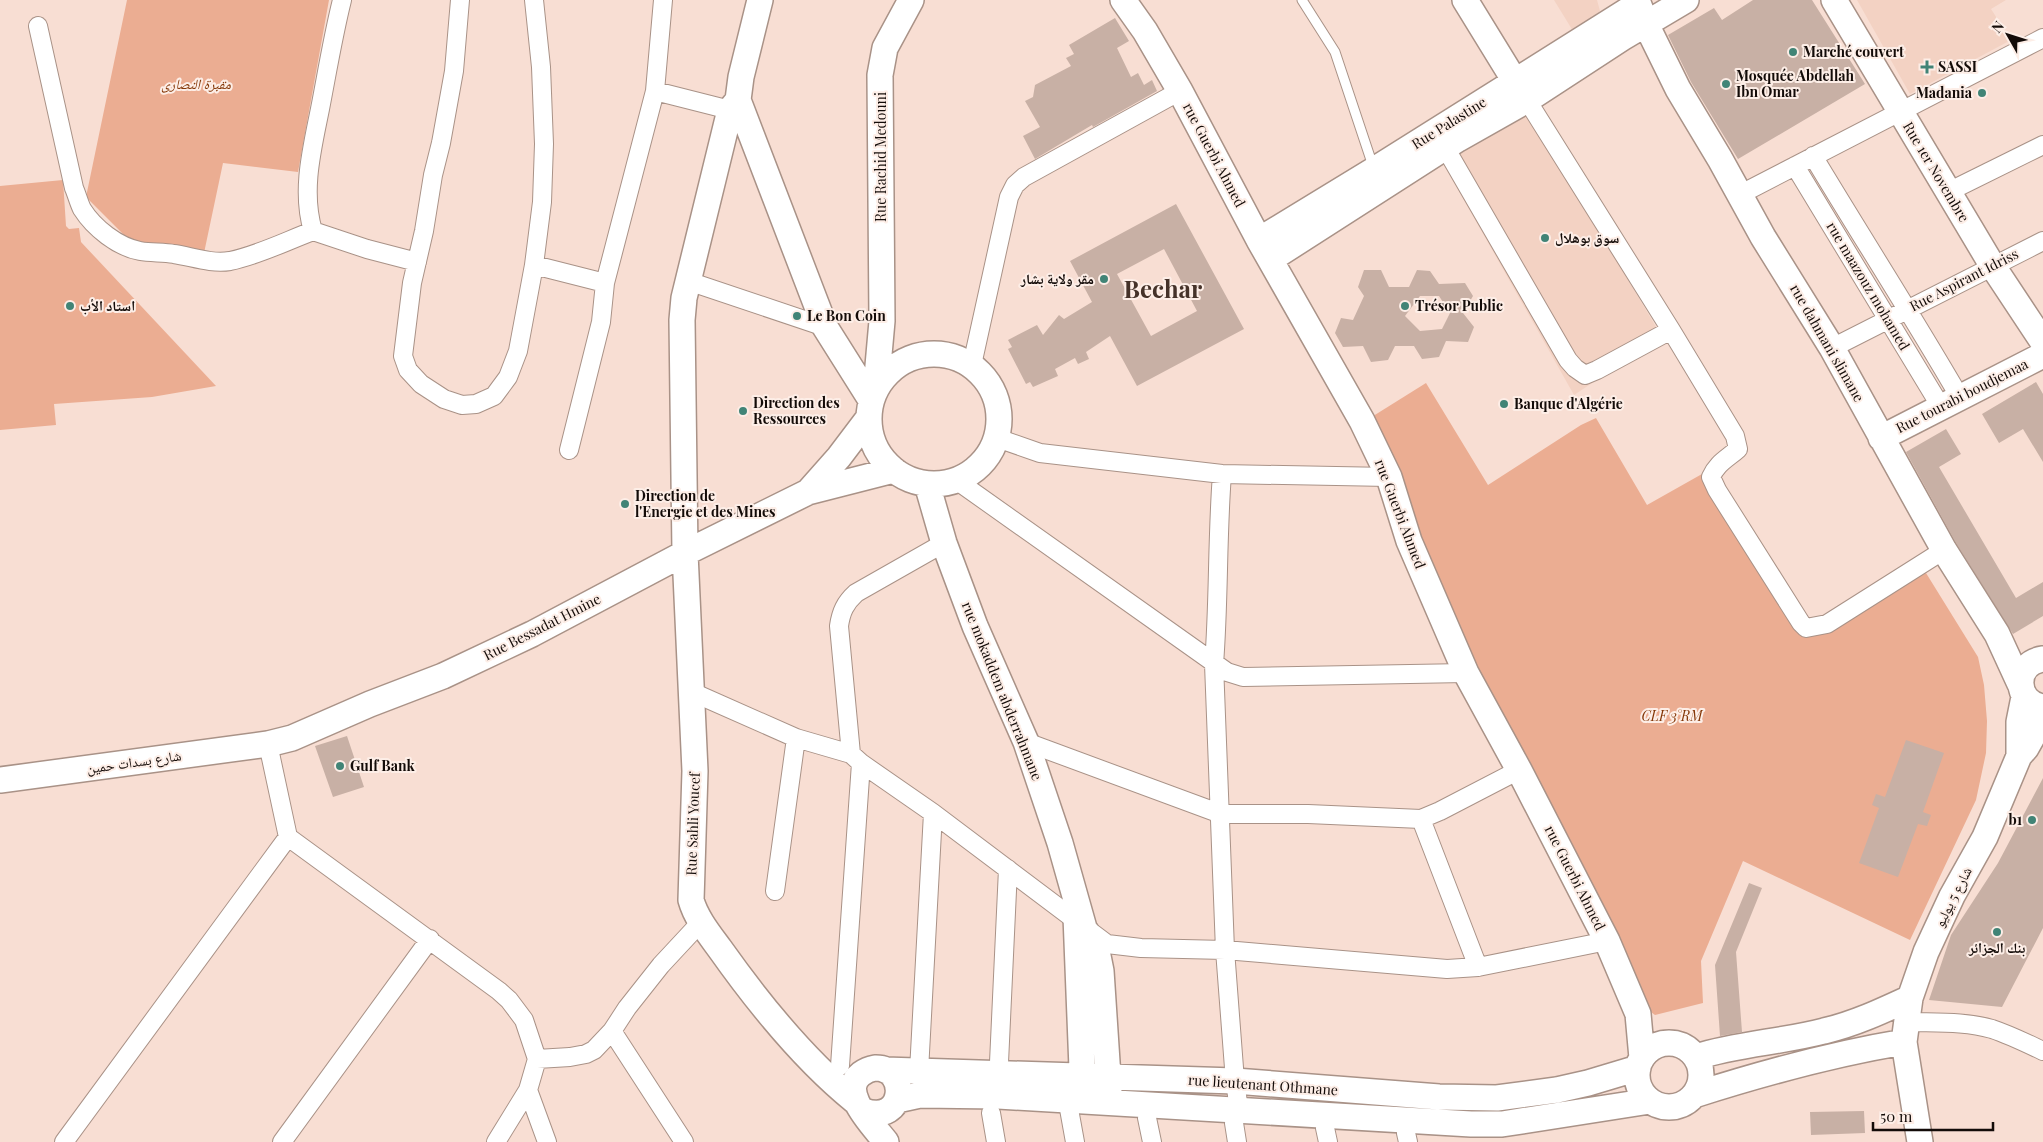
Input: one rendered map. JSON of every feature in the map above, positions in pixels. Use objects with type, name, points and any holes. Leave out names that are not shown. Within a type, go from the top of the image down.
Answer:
[{"type":"main road","name":"Rue Sahli Youcef","points":[[760,0],[742,77],[688,281],[682,320],[685,553],[695,771],[691,900],[701,922],[739,976],[806,1056],[837,1087],[860,1106],[886,1142]]},
{"type":"main road","name":"Rue Rachid Medouni","points":[[871,402],[882,321],[880,75],[885,48],[911,0]]},
{"type":"main road","name":"rue Guerbi Ahmed","points":[[1123,0],[1145,31],[1180,91],[1265,249],[1362,421],[1388,477],[1409,541],[1466,673],[1519,770],[1607,941],[1638,1014]]},
{"type":"main road","points":[[1465,0],[1521,91]]},
{"type":"main road","name":"Rue Palastine","points":[[1265,249],[1521,91],[1640,9],[1686,0]]},
{"type":"main road","name":"Rue 1er Novembre","points":[[1834,0],[1992,265],[2043,342]]},
{"type":"main road","name":"rue dahmani slimane","points":[[1640,9],[1678,89],[1763,237],[1832,348],[1944,550],[1997,634],[2029,696]]},
{"type":"main road","points":[[734,105],[825,327],[871,402]]},
{"type":"main road","points":[[882,321],[897,340],[922,354]]},
{"type":"main road","points":[[940,353],[957,357],[972,365],[984,376],[993,390],[999,414],[996,438],[989,454],[979,467],[956,480],[946,483],[926,484],[903,477],[883,461],[871,439],[871,402],[888,372],[904,360],[922,354],[940,353]]},
{"type":"main road","name":"Rue tourabi boudjemaa","points":[[1882,438],[2043,355]]},
{"type":"main road","name":"Rue Bessadat Hmine","points":[[808,492],[839,457],[871,402]]},
{"type":"main road","name":"Rue Bessadat Hmine","points":[[268,744],[292,738],[370,704],[443,676],[532,634],[685,553],[808,492],[894,470]]},
{"type":"main road","name":"rue mokaddem abderrahmane","points":[[926,484],[944,543],[975,626],[1026,742],[1079,916],[1097,951],[1101,971],[1110,1102]]},
{"type":"main road","name":"شارع 5 يوليو","points":[[2019,756],[2019,722],[2029,696],[2021,677],[2027,666],[2032,662],[2043,659]]},
{"type":"main road","name":"شارع 5 يوليو","points":[[1920,1142],[1905,1032],[1910,998],[1926,952],[1952,896],[1985,837],[2019,756],[2026,748],[2043,718]]},
{"type":"main road","name":"شارع بسدات حمين","points":[[0,780],[268,744]]},
{"type":"main road","name":"rue mokaddem abderrahmane","points":[[1078,1095],[1079,916]]},
{"type":"main road","points":[[1696,1057],[1715,1051],[1824,1031],[1863,1019],[1910,998]]},
{"type":"main road","points":[[1638,1014],[1669,1043]]},
{"type":"main road","points":[[1638,1014],[1640,1063],[1637,1075],[1640,1090],[1650,1101],[1659,1106],[1668,1107],[1686,1102],[1698,1089],[1701,1073],[1696,1057],[1682,1045],[1669,1043],[1658,1045],[1649,1050],[1640,1063]]},
{"type":"main road","points":[[1694,1095],[1769,1071],[1870,1048],[1905,1032]]},
{"type":"main road","points":[[806,1056],[849,1071],[875,1068],[885,1070],[892,1075],[897,1083],[899,1092],[895,1103],[888,1111],[880,1114],[860,1106],[852,1093],[854,1084],[849,1071]]},
{"type":"main road","name":"rue lieutenant Othmane","points":[[1078,1095],[1108,1077],[1235,1081],[1439,1098],[1497,1098],[1557,1090],[1604,1079],[1640,1063]]},
{"type":"main road","name":"rue lieutenant Othmane","points":[[885,1070],[919,1071],[996,1094]]},
{"type":"main road","name":"rue lieutenant Othmane","points":[[895,1103],[920,1095],[1078,1095],[1110,1102],[1237,1117],[1470,1124],[1504,1133],[1650,1101]]},
{"type":"main road","points":[[1497,1098],[1504,1133]]},
{"type":"main road","points":[[895,1103],[901,1142]]},
{"type":"street","points":[[313,230],[307,210],[308,183],[333,39],[342,0]]},
{"type":"street","points":[[460,0],[454,70],[407,314],[403,356],[408,370],[421,384],[444,399],[462,405],[476,404],[494,396],[508,377],[518,351],[534,265],[542,202],[544,144],[541,67],[534,0]]},
{"type":"street","points":[[569,450],[601,322],[605,283],[655,91],[663,0]]},
{"type":"street","points":[[38,26],[74,188],[81,208],[95,225],[108,235],[139,251],[174,254],[210,262],[229,261],[249,256],[313,230],[367,249],[417,262]]},
{"type":"street","points":[[1739,195],[2043,38]]},
{"type":"street","points":[[655,91],[734,105]]},
{"type":"street","points":[[972,365],[1009,197],[1015,185],[1024,177],[1180,91]]},
{"type":"street","points":[[1521,91],[1735,436],[1738,449],[1722,460],[1715,468],[1711,477],[1801,623],[1806,628],[1827,624],[1944,550]]},
{"type":"street","points":[[1442,139],[1568,360],[1575,368],[1585,375],[1671,330]]},
{"type":"street","points":[[1948,192],[2043,145]]},
{"type":"street","name":"rue maazouz mohamed","points":[[1813,156],[1880,267],[1908,308],[1950,402]]},
{"type":"street","name":"rue maazouz mohamed","points":[[1794,166],[1888,319],[1950,402]]},
{"type":"street","name":"Rue Aspirant Idriss","points":[[1832,348],[1992,265],[2043,241]]},
{"type":"street","points":[[534,265],[605,283]]},
{"type":"street","points":[[688,281],[825,327]]},
{"type":"street","points":[[996,438],[1040,453],[1222,474],[1388,477]]},
{"type":"street","points":[[1222,474],[1218,531],[1218,617],[1214,664],[1225,950],[1235,1081],[1237,1142]]},
{"type":"street","points":[[956,480],[1227,672],[1243,678],[1466,673]]},
{"type":"street","points":[[849,1071],[856,759],[839,626],[840,613],[848,600],[856,593],[944,543]]},
{"type":"street","points":[[692,692],[796,738],[856,759],[934,812],[1008,869],[1079,916],[1107,944],[1119,947],[1225,950],[1447,968],[1478,967],[1607,941]]},
{"type":"street","points":[[774,891],[796,738]]},
{"type":"street","points":[[1026,742],[1221,814],[1308,814],[1420,820],[1519,770]]},
{"type":"street","points":[[268,744],[288,837],[509,1000],[524,1020],[537,1059],[528,1090],[496,1142]]},
{"type":"street","points":[[919,1071],[934,812]]},
{"type":"street","points":[[1420,820],[1478,967]]},
{"type":"street","points":[[64,1142],[288,837]]},
{"type":"street","points":[[996,1142],[996,1094],[1008,869]]},
{"type":"street","points":[[537,1059],[586,1054],[594,1050],[612,1031],[661,965],[701,922]]},
{"type":"street","points":[[282,1142],[430,940]]},
{"type":"street","points":[[1905,1032],[1977,1026],[2005,1034],[2043,1051]]},
{"type":"street","points":[[612,1031],[684,1142]]},
{"type":"street","points":[[528,1090],[547,1142]]},
{"type":"street","points":[[1075,1142],[1078,1095]]},
{"type":"street","points":[[1147,1118],[1152,1142]]},
{"type":"lane","points":[[1302,0],[1334,52],[1377,180]]},
{"type":"shaded area","points":[[1554,0],[1597,0],[1600,11],[1573,31]]},
{"type":"shaded area","name":"SASSI","points":[[1857,0],[2006,0],[1991,9],[2011,40],[1910,94]]},
{"type":"shaded area","name":"سوق بوهلال","points":[[1526,108],[1662,337],[1574,395],[1442,161]]},
{"type":"green space","name":"مقبرة النصارى","points":[[127,0],[329,0],[298,172],[223,163],[204,253],[135,246],[86,197]]},
{"type":"green space","name":"استاد الأب","points":[[63,180],[66,226],[69,229],[79,228],[81,242],[216,386],[152,397],[54,404],[56,425],[0,430],[0,186]]},
{"type":"green space","name":"CLF 3°RM","points":[[1426,383],[1488,485],[1581,425],[1596,418],[1647,505],[1702,474],[1799,630],[1816,636],[1926,573],[1978,657],[1984,685],[1987,721],[1986,753],[1976,800],[1910,940],[1743,861],[1701,961],[1703,1003],[1655,1015],[1644,1007],[1594,889],[1496,721],[1370,418]]},
{"type":"building","points":[[1753,0],[1812,0],[1865,84],[1738,159],[1691,82],[1668,35],[1714,8],[1722,20]]},
{"type":"building","points":[[1115,18],[1129,41],[1117,48],[1131,77],[1138,73],[1144,85],[1152,80],[1157,91],[1093,127],[1092,125],[1035,159],[1023,136],[1040,127],[1025,101],[1033,97],[1035,85],[1071,66],[1066,58],[1074,54],[1069,45]]},
{"type":"building","points":[[1176,204],[1244,329],[1137,386],[1110,336],[1086,352],[1089,359],[1078,364],[1075,358],[1055,369],[1058,376],[1033,387],[1030,382],[1026,384],[1008,349],[1012,347],[1008,340],[1037,325],[1043,335],[1059,315],[1064,319],[1092,302],[1070,261]],"holes":[[[1164,249],[1197,311],[1151,336],[1117,274]]]},
{"type":"building","points":[[1364,270],[1381,270],[1389,287],[1409,287],[1417,270],[1430,271],[1439,284],[1465,283],[1473,296],[1463,313],[1474,327],[1468,342],[1446,341],[1439,357],[1422,359],[1414,346],[1395,346],[1388,360],[1371,362],[1363,346],[1343,347],[1335,333],[1341,318],[1353,320],[1364,296],[1358,287]],"holes":[[[1420,296],[1439,296],[1450,313],[1442,329],[1420,331],[1405,316]]]},
{"type":"building","points":[[2036,382],[2043,394],[2043,462],[2023,429],[1999,443],[1982,414]]},
{"type":"building","points":[[1946,429],[1961,454],[1939,467],[2016,598],[2043,582],[2043,616],[2013,634],[1956,543],[1906,452]]},
{"type":"building","name":"Gulf Bank","points":[[347,736],[364,787],[333,797],[315,746]]},
{"type":"building","points":[[1906,740],[1944,753],[1923,812],[1931,815],[1927,826],[1918,824],[1898,877],[1859,863],[1879,808],[1872,805],[1876,794],[1885,797]]},
{"type":"building","name":"بنك الجزائر","points":[[2043,778],[2043,928],[2002,1007],[1929,1000],[1951,935],[1998,863]]},
{"type":"building","points":[[1749,883],[1762,888],[1736,952],[1742,1032],[1720,1036],[1715,965]]},
{"type":"building","points":[[1864,1111],[1865,1133],[1811,1135],[1810,1112]]},
{"type":"place","name":"Marché couvert","points":[[1793,52]]},
{"type":"place","name":"SASSI","points":[[1927,67]]},
{"type":"place","name":"Mosquée Abdellah Ibn Omar","points":[[1726,84]]},
{"type":"place","name":"Madania","points":[[1982,93]]},
{"type":"place","name":"سوق بوهلال","points":[[1545,238]]},
{"type":"place","name":"مقر ولاية بشار","points":[[1104,279]]},
{"type":"place","name":"استاد الأب","points":[[70,306]]},
{"type":"place","name":"Trésor Public","points":[[1405,306]]},
{"type":"place","name":"Le Bon Coin","points":[[797,316]]},
{"type":"place","name":"Banque d'Algérie","points":[[1504,404]]},
{"type":"place","name":"Direction des Ressources","points":[[743,411]]},
{"type":"place","name":"Direction de l'Energie et des Mines","points":[[625,504]]},
{"type":"place","name":"Gulf Bank","points":[[340,766]]},
{"type":"place","name":"b1","points":[[2032,820]]},
{"type":"place","name":"بنك الجزائر","points":[[1997,932]]},
{"type":"district","name":"Bechar","points":[[1163,290]]}]
